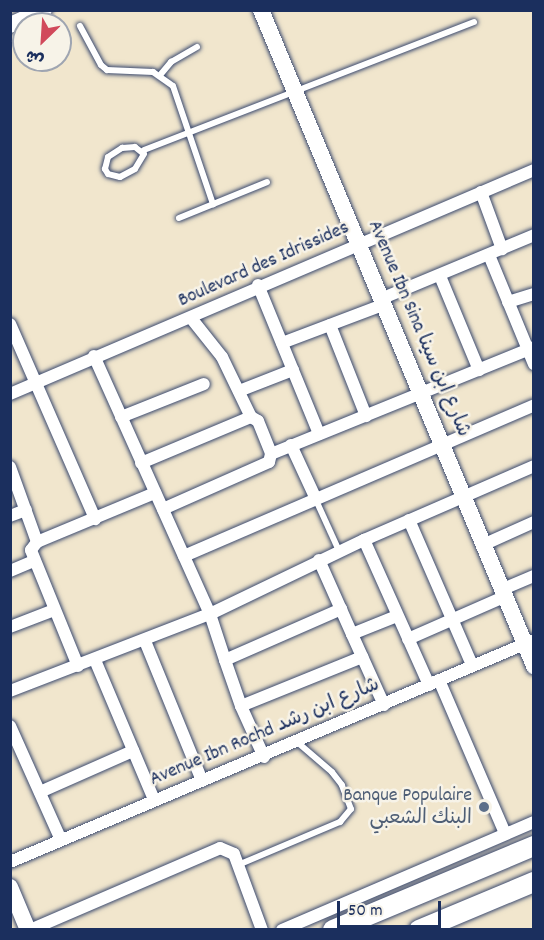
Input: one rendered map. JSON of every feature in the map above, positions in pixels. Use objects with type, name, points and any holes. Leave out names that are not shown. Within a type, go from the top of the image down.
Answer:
[{"type":"main road","points":[[333,930],[534,846]]},
{"type":"main road","points":[[419,930],[534,882]]},
{"type":"street","name":"Avenue Ibn Sina شارع ابن سينا","points":[[261,10],[505,592],[529,642],[534,666]]},
{"type":"street","points":[[10,25],[41,11]]},
{"type":"street","name":"Boulevard des Idrissides","points":[[10,394],[94,356],[191,318],[258,285],[534,170]]},
{"type":"street","points":[[481,192],[502,249]]},
{"type":"street","points":[[282,343],[330,325],[534,235]]},
{"type":"street","points":[[489,255],[508,303],[531,348],[534,364]]},
{"type":"street","points":[[440,276],[479,370]]},
{"type":"street","points":[[258,285],[319,434]]},
{"type":"street","points":[[508,303],[534,294]]},
{"type":"street","points":[[163,509],[267,464],[271,454],[258,421],[251,417],[222,357],[191,318]]},
{"type":"street","points":[[10,324],[13,338],[35,382],[95,519]]},
{"type":"street","points":[[330,325],[366,416]]},
{"type":"street","points":[[271,454],[531,348]]},
{"type":"street","points":[[94,356],[210,614],[241,706],[264,757]]},
{"type":"street","points":[[239,391],[293,370]]},
{"type":"street","points":[[121,417],[204,384]]},
{"type":"street","points":[[184,556],[315,497],[534,405]]},
{"type":"street","points":[[141,463],[251,417]]},
{"type":"street","points":[[291,445],[315,497]]},
{"type":"street","points":[[10,692],[210,614],[319,560],[534,466]]},
{"type":"street","points":[[10,467],[37,542]]},
{"type":"street","points":[[78,666],[33,561],[31,550],[37,542],[155,493]]},
{"type":"street","points":[[10,516],[26,510]]},
{"type":"street","points":[[409,520],[454,619],[472,665]]},
{"type":"street","points":[[485,544],[534,522]]},
{"type":"street","points":[[364,540],[408,639],[434,682],[505,833]]},
{"type":"street","points":[[319,560],[384,705]]},
{"type":"street","points":[[10,571],[33,561]]},
{"type":"street","points":[[408,639],[454,619],[534,576]]},
{"type":"street","points":[[225,660],[341,609]]},
{"type":"street","points":[[10,627],[54,610]]},
{"type":"street","points":[[352,634],[397,616]]},
{"type":"street","points":[[145,641],[202,781]]},
{"type":"street","name":"Avenue Ibn Rochd شارع ابن رشد","points":[[10,862],[154,800],[264,757],[529,642]]},
{"type":"street","points":[[241,706],[362,657]]},
{"type":"street","points":[[95,660],[154,800]]},
{"type":"street","points":[[10,726],[61,840]]},
{"type":"street","points":[[40,792],[133,751]]},
{"type":"street","points":[[282,930],[534,822]]},
{"type":"street","points":[[10,887],[29,930],[212,848],[228,849],[238,865],[262,930]]},
{"type":"lane","points":[[144,150],[143,159],[128,174],[114,178],[105,169],[108,157],[122,148],[144,150],[474,21]]},
{"type":"lane","points":[[80,26],[100,65],[107,70],[161,74],[173,86],[213,204]]},
{"type":"lane","points":[[161,74],[171,62],[197,47]]},
{"type":"lane","points":[[179,218],[267,182]]},
{"type":"lane","points":[[315,497],[339,551]]},
{"type":"lane","points":[[238,865],[340,822],[351,809],[342,785],[332,772],[297,742]]},
{"type":"place","name":"Banque Populaire البنك الشعبي","points":[[484,807]]}]
